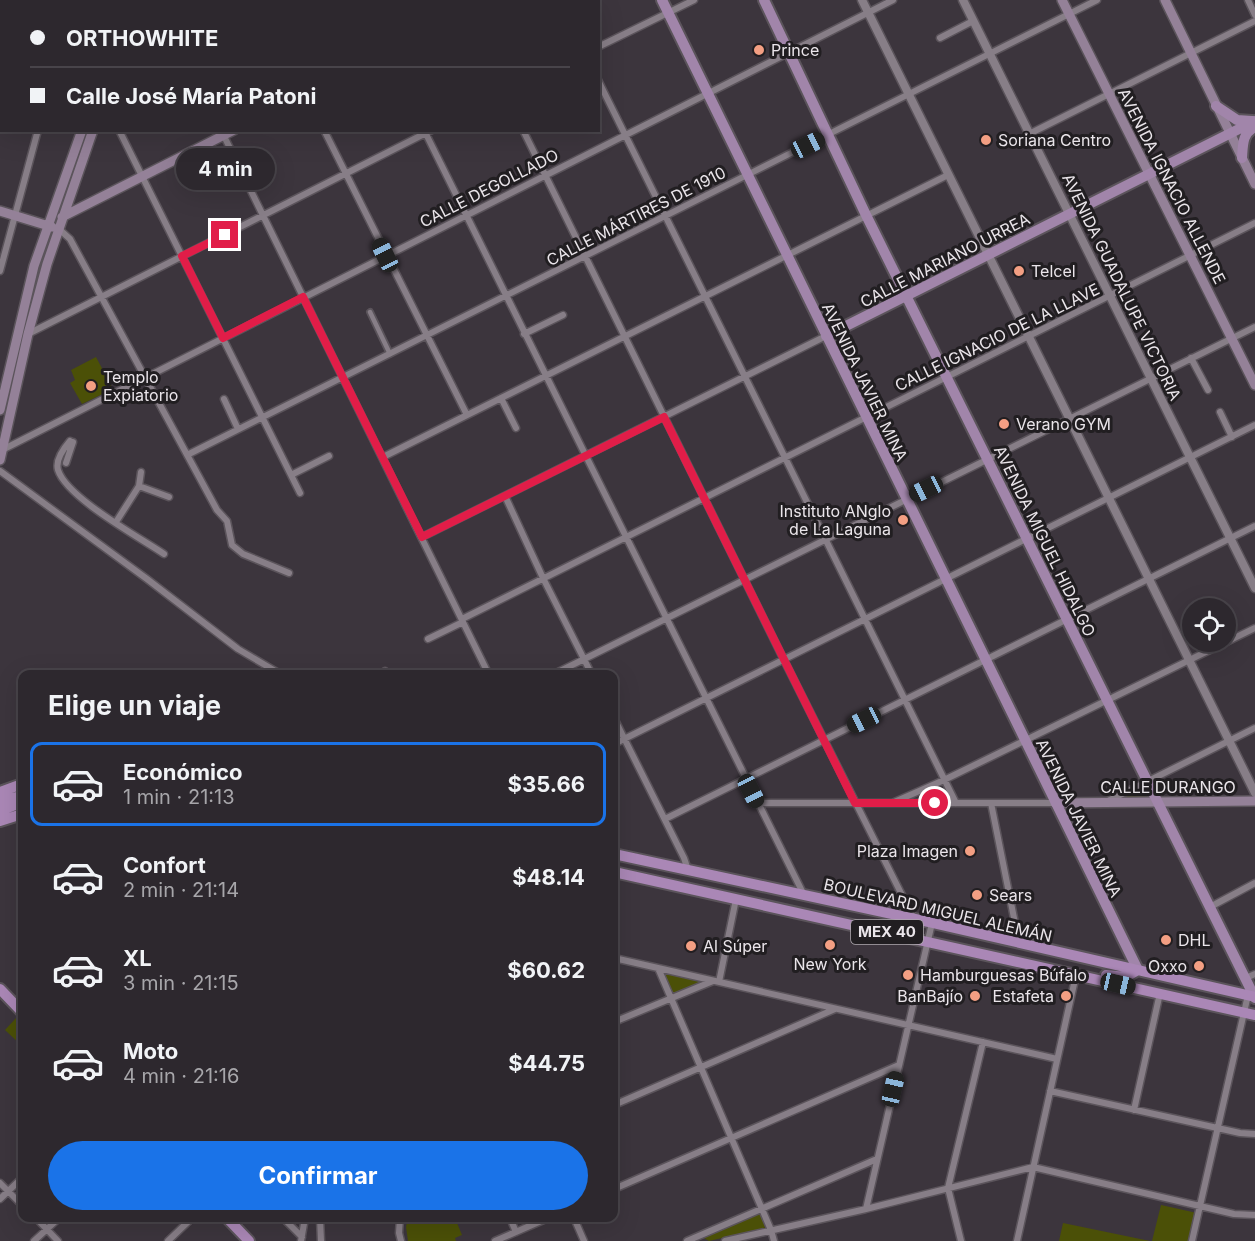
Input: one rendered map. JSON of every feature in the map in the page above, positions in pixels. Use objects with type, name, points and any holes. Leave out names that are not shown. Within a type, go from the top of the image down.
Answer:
[{"type":"highway","points":[[0,792],[18,785]]},
{"type":"highway","points":[[0,801],[18,797]]},
{"type":"highway","points":[[0,811],[18,804]]},
{"type":"highway","points":[[0,821],[18,814]]},
{"type":"highway","name":"BOULEVARD MIGUEL ALEMÁN","points":[[618,855],[932,923],[1253,997]]},
{"type":"highway","name":"BOULEVARD MIGUEL ALEMÁN","points":[[618,873],[1250,1014]]},
{"type":"highway","points":[[1076,975],[1126,977],[1138,970]]},
{"type":"highway","points":[[0,989],[18,1008]]},
{"type":"highway","points":[[230,1222],[244,1239]]},
{"type":"main road","name":"AVENIDA JAVIER MINA","points":[[662,0],[1054,803],[1138,970]]},
{"type":"main road","name":"AVENIDA MIGUEL HIDALGO","points":[[764,0],[787,53],[866,215],[1067,620],[1210,907],[1250,976],[1253,997]]},
{"type":"main road","name":"AVENIDA IGNACIO ALLENDE","points":[[1062,0],[1255,384]]},
{"type":"main road","points":[[1165,0],[1255,184]]},
{"type":"main road","points":[[1216,106],[1237,120],[1246,122],[1255,120]]},
{"type":"main road","name":"CALLE MARIANO URREA","points":[[826,336],[1255,120]]},
{"type":"main road","points":[[1242,158],[1242,147],[1252,129]]},
{"type":"main road","points":[[0,410],[34,266],[81,132]]},
{"type":"main road","points":[[1,453],[28,334],[58,229],[92,132]]},
{"type":"main road","points":[[49,224],[222,133]]},
{"type":"main road","points":[[0,212],[49,224],[58,229]]},
{"type":"main road","name":"CALLE DURANGO","points":[[1054,803],[1255,801]]},
{"type":"street","points":[[600,46],[694,0]]},
{"type":"street","points":[[862,0],[1255,793]]},
{"type":"street","name":"CALLE DEGOLLADO","points":[[1,453],[385,255],[893,0]]},
{"type":"street","name":"AVENIDA GUADALUPE VICTORIA","points":[[963,0],[1255,588]]},
{"type":"street","name":"CALLE MÁRTIRES DE 1910","points":[[187,455],[1096,0]]},
{"type":"street","points":[[1248,0],[1255,15]]},
{"type":"street","points":[[940,38],[974,21]]},
{"type":"street","points":[[1029,134],[1255,21]]},
{"type":"street","points":[[600,84],[956,803]]},
{"type":"street","points":[[0,271],[37,132]]},
{"type":"street","points":[[120,132],[300,493]]},
{"type":"street","points":[[325,132],[467,415]]},
{"type":"street","points":[[28,334],[427,132],[524,334],[804,896]]},
{"type":"street","points":[[524,132],[914,919],[913,938]]},
{"type":"street","points":[[222,133],[487,670]]},
{"type":"street","points":[[382,457],[948,175]]},
{"type":"street","name":"CALLE IGNACIO DE LA LLAVE","points":[[428,639],[543,578],[1255,223]]},
{"type":"street","points":[[58,229],[70,239],[216,510],[224,517],[230,528],[232,545],[243,554],[289,573]]},
{"type":"street","points":[[370,312],[390,354]]},
{"type":"street","points":[[524,334],[563,315]]},
{"type":"street","points":[[562,670],[1255,327]]},
{"type":"street","name":"CALLE MARIANO URREA","points":[[422,537],[826,336]]},
{"type":"street","points":[[1191,358],[1209,390]]},
{"type":"street","points":[[501,398],[516,428]]},
{"type":"street","points":[[224,399],[238,429]]},
{"type":"street","points":[[1220,412],[1232,437]]},
{"type":"street","points":[[618,742],[1255,425]]},
{"type":"street","points":[[66,463],[72,442],[62,452],[58,471],[79,499],[164,554]]},
{"type":"street","points":[[291,475],[328,456]]},
{"type":"street","points":[[0,471],[238,649],[272,670]]},
{"type":"street","points":[[116,522],[139,486],[141,472]]},
{"type":"street","points":[[139,486],[169,497]]},
{"type":"street","points":[[505,496],[590,670]]},
{"type":"street","points":[[665,819],[1255,526]]},
{"type":"street","points":[[892,803],[945,780],[1255,628]]},
{"type":"street","points":[[618,726],[688,870]]},
{"type":"street","points":[[1106,802],[1255,728]]},
{"type":"street","name":"CALLE DURANGO","points":[[757,803],[1054,803]]},
{"type":"street","points":[[991,803],[1019,943]]},
{"type":"street","points":[[1210,907],[1255,883]]},
{"type":"street","points":[[716,981],[736,899]]},
{"type":"street","points":[[866,1209],[932,923]]},
{"type":"street","points":[[618,959],[1057,1059]]},
{"type":"street","points":[[658,968],[774,1241]]},
{"type":"street","points":[[1017,1241],[1076,975]]},
{"type":"street","points":[[618,1020],[716,981]]},
{"type":"street","points":[[1134,1110],[1160,993]]},
{"type":"street","points":[[1192,1241],[1218,1128],[1253,997]]},
{"type":"street","points":[[618,1102],[836,1008]]},
{"type":"street","points":[[961,1241],[948,1188],[983,1042]]},
{"type":"street","points":[[618,1187],[899,1065]]},
{"type":"street","points":[[1050,1091],[1255,1134]]},
{"type":"street","points":[[687,1241],[877,1159]]},
{"type":"street","points":[[725,1241],[866,1209],[1033,1167],[1234,1214],[1255,1215]]},
{"type":"street","points":[[0,1199],[18,1182]]},
{"type":"street","points":[[0,1184],[18,1201]]},
{"type":"street","points":[[40,1222],[58,1241]]},
{"type":"street","points":[[34,1241],[55,1222]]},
{"type":"street","points":[[168,1241],[188,1222]]},
{"type":"street","points":[[286,1222],[301,1239]]},
{"type":"street","points":[[301,1239],[304,1222]]},
{"type":"street","points":[[320,1222],[321,1241]]},
{"type":"street","points":[[400,1222],[400,1241]]},
{"type":"street","points":[[512,1222],[516,1232]]},
{"type":"street","points":[[495,1241],[539,1222]]},
{"type":"street","points":[[576,1222],[584,1241]]},
{"type":"shaded area","points":[[96,357],[113,389],[82,404],[70,383],[75,380],[71,370]]},
{"type":"shaded area","points":[[1145,786],[1152,799],[1122,797]]},
{"type":"shaded area","points":[[659,969],[710,981],[669,998]]},
{"type":"shaded area","points":[[16,1018],[18,1020],[18,1042],[5,1030]]},
{"type":"shaded area","points":[[1161,1205],[1197,1213],[1189,1241],[1152,1241]]},
{"type":"shaded area","points":[[758,1212],[761,1214],[765,1228],[709,1241],[704,1238],[705,1235]]},
{"type":"shaded area","points":[[407,1222],[457,1222],[462,1235],[455,1238],[456,1241],[408,1241]]},
{"type":"shaded area","points":[[1063,1223],[1150,1241],[1059,1241]]},
{"type":"place","name":"Prince","points":[[759,50]]},
{"type":"place","name":"Soriana Centro","points":[[986,140]]},
{"type":"place","name":"Telcel","points":[[1019,271]]},
{"type":"place","name":"Templo Expiatorio","points":[[91,386]]},
{"type":"place","name":"Verano GYM","points":[[1004,424]]},
{"type":"place","name":"Instituto ANglo de La Laguna","points":[[903,520]]},
{"type":"place","name":"Plaza Imagen","points":[[970,851]]},
{"type":"place","name":"Sears","points":[[977,895]]},
{"type":"place","name":"DHL","points":[[1166,940]]},
{"type":"place","name":"New York","points":[[830,945]]},
{"type":"place","name":"Al Súper","points":[[691,946]]},
{"type":"place","name":"Oxxo","points":[[1199,966]]},
{"type":"place","name":"Hamburguesas Búfalo","points":[[908,975]]},
{"type":"place","name":"BanBajío","points":[[975,996]]},
{"type":"place","name":"Estafeta","points":[[1066,996]]},
{"type":"route","points":[[225,235],[182,256],[223,338],[303,297],[422,537],[664,417],[855,803],[935,803]]}]
